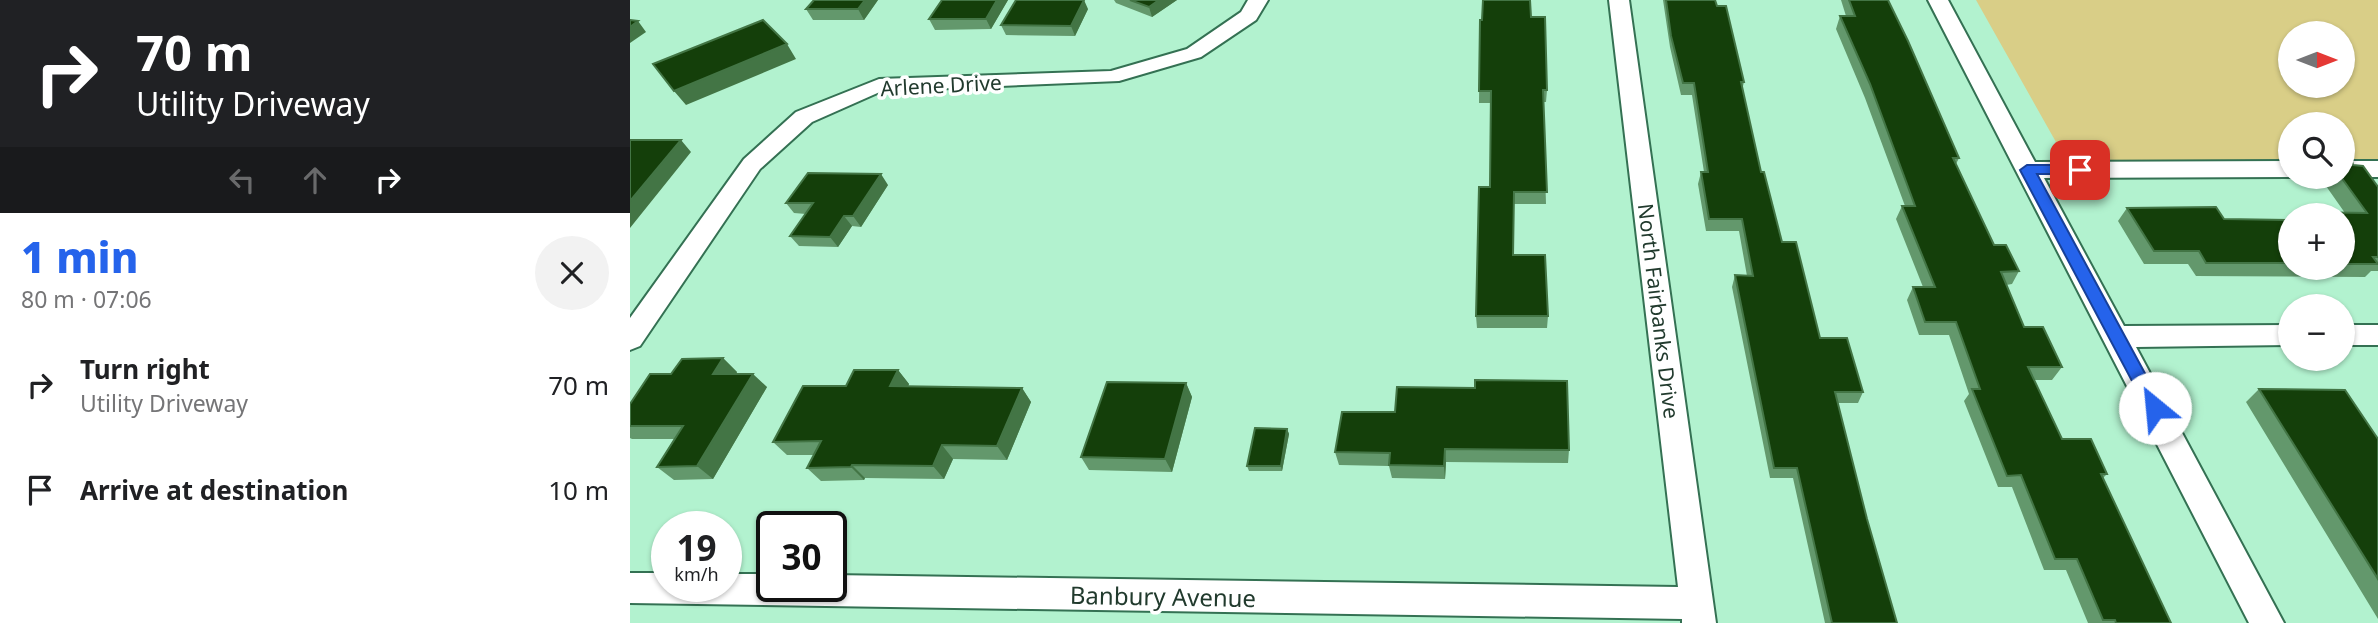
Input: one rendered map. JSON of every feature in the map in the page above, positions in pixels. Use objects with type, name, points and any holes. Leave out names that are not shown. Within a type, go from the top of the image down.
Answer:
[{"type":"street","name":"Arlene Drive","points":[[630,339],[752,164],[804,117],[879,85],[1112,77],[1194,53],[1249,16],[1258,0]]},
{"type":"street","name":"North Fairbanks Drive","points":[[1619,0],[1697,613]]},
{"type":"street","points":[[1938,0],[2267,623]]},
{"type":"street","points":[[2027,170],[2278,169]]},
{"type":"street","points":[[2355,169],[2378,169]]},
{"type":"street","points":[[2117,337],[2278,335]]},
{"type":"street","points":[[2355,335],[2378,335]]},
{"type":"street","name":"Banbury Avenue","points":[[630,588],[1697,613]]},
{"type":"shaded area","points":[[1976,0],[2378,0],[2378,168],[2355,169],[2355,112],[2278,112],[2278,171],[2074,174]]},
{"type":"building","points":[[814,0],[865,0],[858,9],[806,9]]},
{"type":"building","points":[[942,0],[997,0],[986,19],[929,19]]},
{"type":"building","points":[[1016,0],[1084,0],[1071,26],[1001,25]]},
{"type":"building","points":[[1130,0],[1159,0],[1149,7]]},
{"type":"building","points":[[1483,0],[1530,0],[1531,17],[1545,17],[1547,90],[1543,90],[1547,192],[1514,192],[1513,255],[1545,255],[1548,316],[1476,316],[1479,187],[1490,187],[1491,91],[1479,91],[1480,20]]},
{"type":"building","points":[[1666,0],[1715,0],[1717,6],[1726,6],[1761,172],[1764,172],[1782,242],[1796,242],[1820,338],[1847,338],[1863,392],[1835,392],[1897,623],[1832,623],[1797,468],[1774,468],[1735,275],[1753,276],[1742,219],[1709,219],[1701,172],[1708,172],[1694,83],[1683,83],[1671,36]]},
{"type":"building","points":[[1849,0],[1888,0],[1959,158],[1953,158],[1994,245],[2006,245],[2019,271],[2001,272],[2024,327],[2043,327],[2062,367],[2028,367],[2062,439],[2091,439],[2107,474],[2101,474],[2171,623],[2116,623],[2115,620],[2103,620],[2077,559],[2055,559],[2021,475],[2007,476],[1972,389],[1980,389],[1956,322],[1925,322],[1913,287],[1935,287],[1902,206],[1915,206],[1870,84],[1840,16],[1855,16]]},
{"type":"building","points":[[763,20],[787,44],[674,91],[653,64]]},
{"type":"building","points":[[630,140],[681,140],[630,201]]},
{"type":"building","points":[[2355,165],[2363,166],[2378,187],[2378,257],[2373,257],[2378,264],[2355,264],[2355,213],[2367,213],[2350,189],[2355,189]]},
{"type":"building","points":[[808,173],[881,174],[853,216],[844,216],[830,237],[790,236],[813,203],[786,203]]},
{"type":"building","points":[[2216,207],[2224,219],[2278,220],[2278,263],[2206,263],[2199,251],[2154,251],[2127,208]]},
{"type":"building","points":[[723,358],[713,374],[753,374],[697,466],[657,467],[683,426],[630,426],[630,404],[650,374],[671,374],[682,359]]},
{"type":"building","points":[[854,370],[898,370],[890,386],[1022,388],[997,446],[942,445],[933,466],[852,465],[807,468],[821,441],[773,442],[803,386],[846,386]]},
{"type":"building","points":[[1475,380],[1567,381],[1569,450],[1445,449],[1444,466],[1389,465],[1390,453],[1335,452],[1342,412],[1395,412],[1397,387],[1475,388]]},
{"type":"building","points":[[1107,382],[1186,383],[1165,459],[1081,457]]},
{"type":"building","points":[[2259,389],[2345,390],[2378,439],[2378,579]]},
{"type":"building","points":[[1255,428],[1287,429],[1281,466],[1247,466]]},
{"type":"route","points":[[2080,170],[2027,170],[2155,408]]}]
